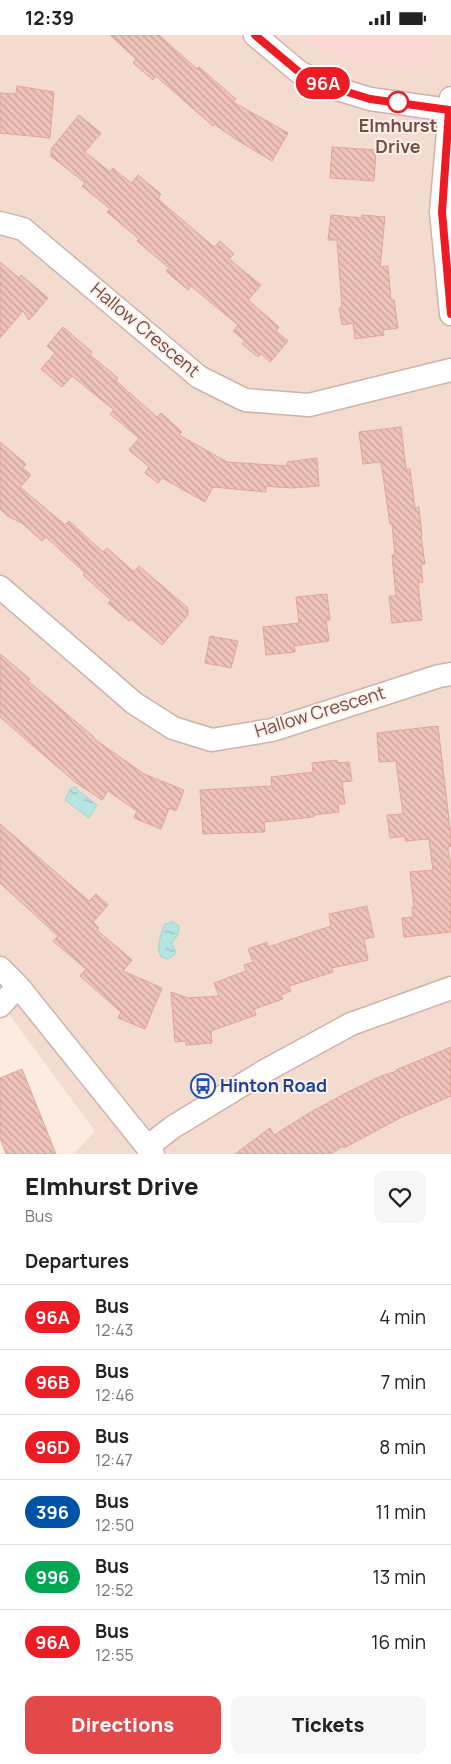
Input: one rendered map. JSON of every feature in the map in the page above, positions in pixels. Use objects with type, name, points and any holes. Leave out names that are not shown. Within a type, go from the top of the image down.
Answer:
[{"type":"street","points":[[255,35],[299,72],[331,87],[370,99],[450,104],[442,212],[451,314]]},
{"type":"street","name":"Hallow Crescent","points":[[0,223],[23,229],[199,377],[245,400],[309,405],[451,370]]},
{"type":"street","name":"Hallow Crescent","points":[[0,587],[134,703],[173,728],[212,740],[272,730],[439,676],[451,674]]},
{"type":"street","points":[[0,968],[18,986],[150,1151],[173,1127],[254,1077],[351,1024],[451,988]]},
{"type":"street","points":[[0,1007],[18,986]]},
{"type":"shaded area","points":[[0,35],[303,35],[320,50],[361,62],[425,71],[436,35],[451,35],[451,1154],[74,1154],[95,1131],[0,1002]]},
{"type":"shaded area","points":[[303,35],[436,35],[426,71],[361,62],[320,50]]},
{"type":"water","points":[[76,787],[77,790],[97,805],[89,818],[65,800],[71,788]]},
{"type":"water","points":[[173,922],[179,926],[178,934],[172,943],[176,953],[168,959],[161,957],[159,941],[165,924]]},
{"type":"building","points":[[110,35],[159,35],[197,69],[199,67],[236,99],[233,102],[288,133],[272,161],[214,124],[213,126],[156,76],[153,80],[133,63],[136,59]]},
{"type":"building","points":[[17,86],[54,92],[50,138],[0,133],[0,93],[16,94]]},
{"type":"building","points":[[79,115],[101,133],[85,152],[110,172],[113,168],[131,183],[138,175],[161,194],[158,199],[214,247],[220,241],[234,254],[229,259],[261,285],[248,300],[279,327],[276,331],[288,341],[270,362],[261,354],[258,357],[242,344],[245,341],[233,331],[238,325],[191,286],[188,290],[166,271],[169,268],[107,212],[110,209],[82,186],[85,183],[51,156],[51,149]]},
{"type":"building","points":[[332,147],[376,150],[374,181],[330,178]]},
{"type":"building","points":[[331,215],[362,218],[362,215],[385,217],[380,267],[388,266],[391,300],[394,300],[398,328],[383,330],[384,335],[355,339],[353,323],[342,325],[339,308],[342,307],[337,240],[328,240]]},
{"type":"building","points":[[0,262],[19,278],[21,275],[48,298],[29,320],[23,311],[0,338]]},
{"type":"building","points":[[63,327],[92,352],[90,355],[118,378],[116,381],[157,417],[161,413],[182,432],[179,435],[227,462],[287,466],[287,462],[317,458],[319,486],[291,488],[266,486],[266,492],[213,487],[205,502],[162,478],[158,483],[145,473],[149,467],[129,450],[139,438],[110,414],[114,410],[72,376],[62,387],[41,369],[55,353],[47,346]]},
{"type":"building","points":[[401,427],[406,469],[410,469],[415,508],[419,507],[425,564],[421,564],[423,582],[418,583],[422,620],[392,623],[389,596],[396,596],[392,555],[395,555],[392,524],[390,524],[381,462],[363,464],[359,432]]},
{"type":"building","points":[[0,442],[26,464],[23,468],[31,475],[20,487],[65,525],[69,521],[103,552],[107,548],[134,572],[139,566],[188,608],[188,615],[162,645],[108,603],[111,600],[83,575],[85,573],[46,537],[42,541],[22,523],[9,517],[0,509]]},
{"type":"building","points":[[327,594],[330,620],[326,620],[329,641],[294,646],[295,652],[266,655],[263,627],[299,623],[296,597]]},
{"type":"building","points":[[210,636],[238,641],[231,668],[205,663]]},
{"type":"building","points":[[0,654],[30,679],[28,681],[93,738],[144,774],[184,790],[176,811],[169,808],[161,829],[134,818],[137,811],[108,791],[102,800],[75,782],[0,717]]},
{"type":"building","points":[[438,726],[451,837],[451,846],[448,847],[451,867],[451,932],[404,937],[402,918],[413,917],[412,907],[414,907],[410,872],[433,870],[429,839],[405,841],[405,836],[390,838],[387,815],[403,814],[396,761],[379,762],[377,733]]},
{"type":"building","points":[[337,760],[338,763],[349,762],[352,781],[342,782],[345,804],[338,804],[339,812],[313,815],[314,817],[264,822],[265,832],[203,834],[200,790],[272,786],[271,777],[313,772],[312,763]]},
{"type":"building","points":[[0,824],[89,901],[96,894],[108,905],[93,922],[99,928],[97,930],[132,960],[123,971],[162,988],[145,1029],[118,1018],[121,1012],[80,976],[86,969],[53,941],[58,936],[0,883]]},
{"type":"building","points":[[367,906],[374,937],[364,939],[368,960],[332,968],[333,972],[289,986],[291,991],[281,995],[283,999],[254,1009],[256,1015],[211,1031],[212,1043],[186,1045],[186,1041],[175,1042],[171,992],[188,998],[219,996],[214,983],[246,971],[244,965],[253,962],[248,949],[267,942],[268,947],[331,926],[329,914]]},
{"type":"building","points":[[451,1047],[451,1096],[400,1118],[344,1148],[343,1146],[331,1154],[235,1154],[270,1128],[274,1135],[346,1093],[381,1076],[397,1071]]},
{"type":"building","points":[[22,1069],[56,1154],[6,1154],[0,1138],[0,1078]]},
{"type":"bus line","name":"96A","points":[[255,35],[299,72],[331,87],[370,99],[449,110],[442,212],[451,314]]},
{"type":"place","name":"Elmhurst Drive","points":[[398,102]]},
{"type":"place","name":"Hinton Road","points":[[203,1086]]}]
